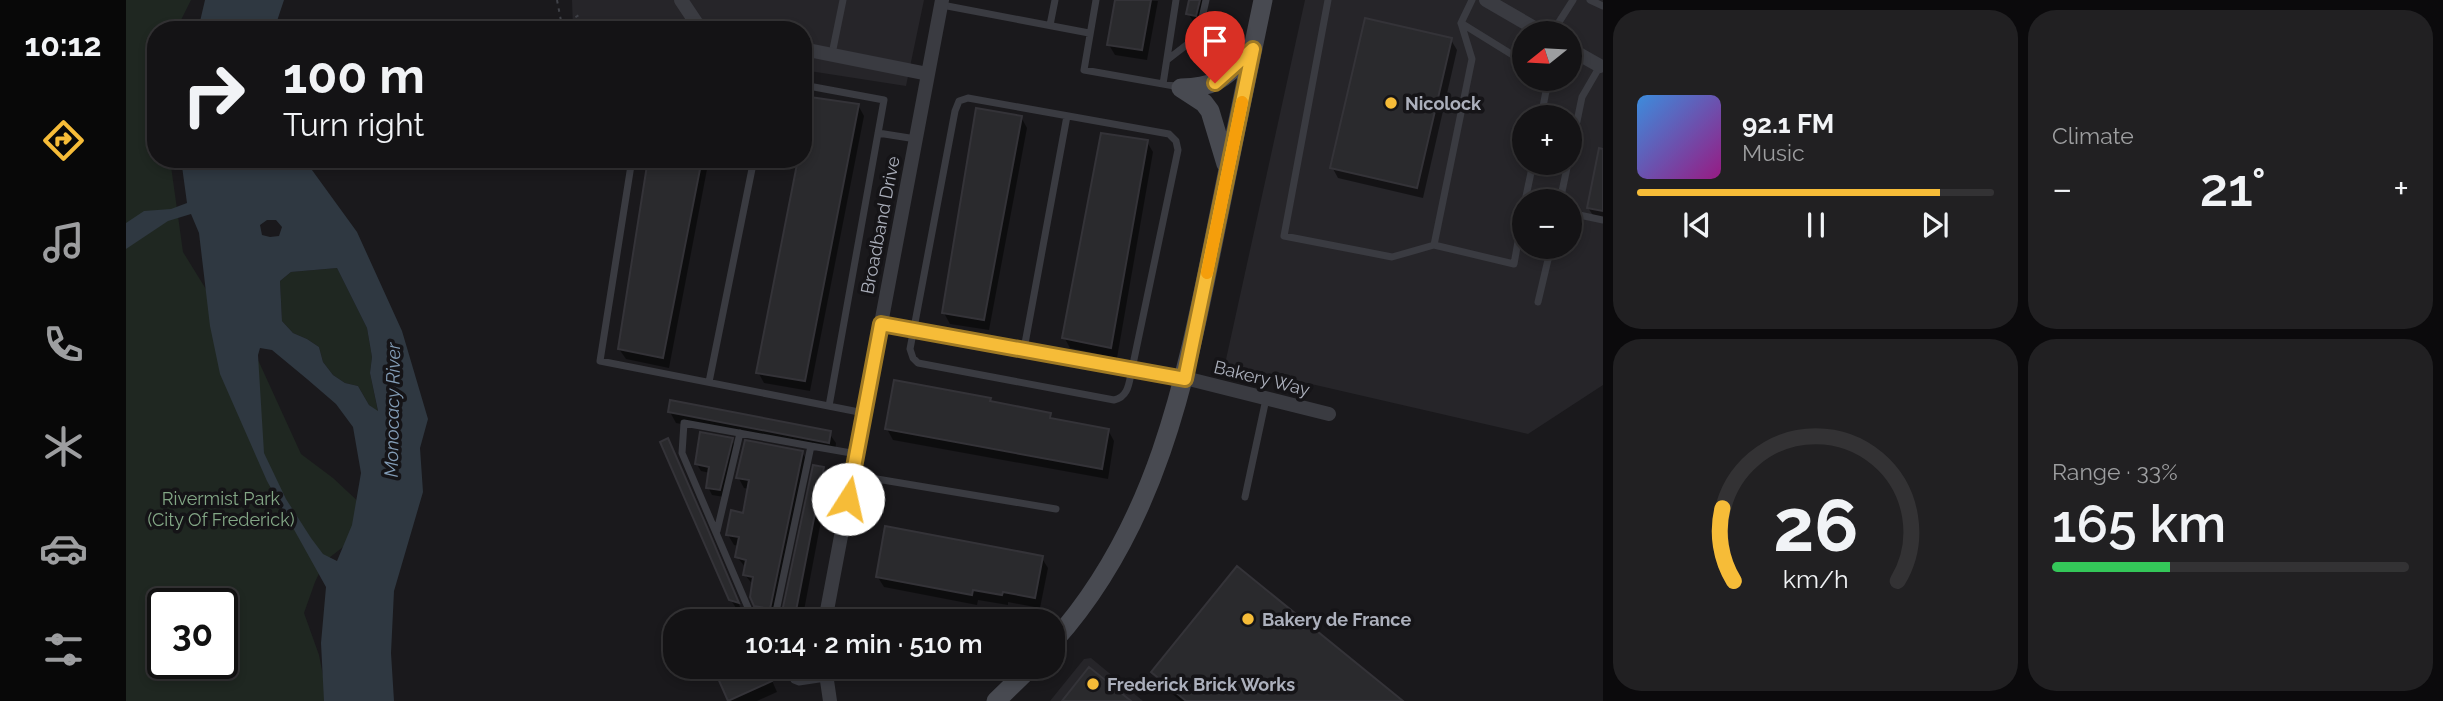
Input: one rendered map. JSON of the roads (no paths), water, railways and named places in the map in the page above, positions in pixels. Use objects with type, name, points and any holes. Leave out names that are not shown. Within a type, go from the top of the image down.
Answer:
[{"type":"main road","points":[[1065,627],[1128,532],[1163,451],[1185,379],[1263,0]]},
{"type":"main road","points":[[1172,86],[1204,87],[1215,83],[1253,49]]},
{"type":"main road","points":[[1172,86],[1203,103],[1210,111],[1228,170]]},
{"type":"main road","points":[[996,701],[1019,679]]},
{"type":"street","points":[[681,0],[695,21]]},
{"type":"street","points":[[1486,0],[1522,21]]},
{"type":"street","name":"Broadband Drive","points":[[827,609],[941,2]]},
{"type":"street","points":[[812,51],[928,74]]},
{"type":"street","points":[[1582,56],[1601,67]]},
{"type":"street","name":"Bakery Way","points":[[1185,379],[1329,414]]},
{"type":"street","points":[[826,679],[830,701]]},
{"type":"lane","points":[[832,55],[843,0]]},
{"type":"lane","points":[[1050,25],[1055,0]]},
{"type":"lane","points":[[1096,0],[1084,71],[1172,86],[1167,61],[1176,2],[1186,7]]},
{"type":"lane","points":[[1167,61],[1198,36],[1201,9],[1206,0]]},
{"type":"lane","points":[[1328,0],[1284,236],[1392,257],[1434,245],[1514,264],[1515,259]]},
{"type":"lane","points":[[1434,245],[1472,59],[1461,23],[1472,0]]},
{"type":"lane","points":[[1560,21],[1573,0]]},
{"type":"lane","points":[[1591,0],[1603,6]]},
{"type":"lane","points":[[941,2],[1089,33]]},
{"type":"lane","points":[[1461,23],[1512,55]]},
{"type":"lane","points":[[1580,105],[1582,97],[1601,67]]},
{"type":"lane","points":[[812,87],[884,100],[829,406]]},
{"type":"lane","points":[[968,98],[1066,116],[1169,134],[1176,141],[1178,150],[1126,393],[1114,400],[918,363],[910,349],[959,101],[968,98]]},
{"type":"lane","points":[[1024,349],[1066,116]]},
{"type":"lane","points":[[878,134],[916,139]]},
{"type":"lane","points":[[631,168],[600,361],[864,413]]},
{"type":"lane","points":[[709,383],[752,168]]},
{"type":"lane","points":[[1582,216],[1603,220]]},
{"type":"lane","points":[[1538,302],[1547,259]]},
{"type":"lane","points":[[881,324],[1185,379]]},
{"type":"lane","points":[[1245,497],[1266,399]]},
{"type":"lane","points":[[749,609],[682,453],[684,423],[857,454]]},
{"type":"lane","points":[[717,533],[740,433]]},
{"type":"lane","points":[[775,609],[811,446]]},
{"type":"lane","points":[[853,475],[1056,509]]},
{"type":"water","points":[[205,0],[284,0],[277,21],[200,21]]},
{"type":"water","name":"Monocacy River","points":[[182,168],[311,168],[357,232],[402,331],[428,419],[420,448],[423,492],[394,591],[391,653],[394,701],[324,701],[321,643],[326,587],[267,481],[220,374],[210,326],[199,233],[191,214],[168,221],[126,249],[126,223],[144,211],[171,209],[187,203]],"holes":[[[267,220],[276,220],[282,227],[279,236],[262,235],[260,225]],[[337,268],[367,328],[372,357],[370,373],[378,411],[369,405],[358,386],[345,383],[333,375],[323,362],[319,347],[293,333],[282,321],[280,281],[291,272]],[[260,348],[272,350],[336,404],[353,427],[361,473],[352,525],[337,561],[323,554],[311,538],[286,499],[264,453],[258,355]]]},
{"type":"place","name":"Nicolock","points":[[1391,103]]},
{"type":"place","name":"Bakery de France","points":[[1248,619]]},
{"type":"place","name":"Frederick Brick Works","points":[[1093,684]]},
{"type":"park label","name":"Rivermist Park (City Of Frederick)","points":[[221,508]]}]
